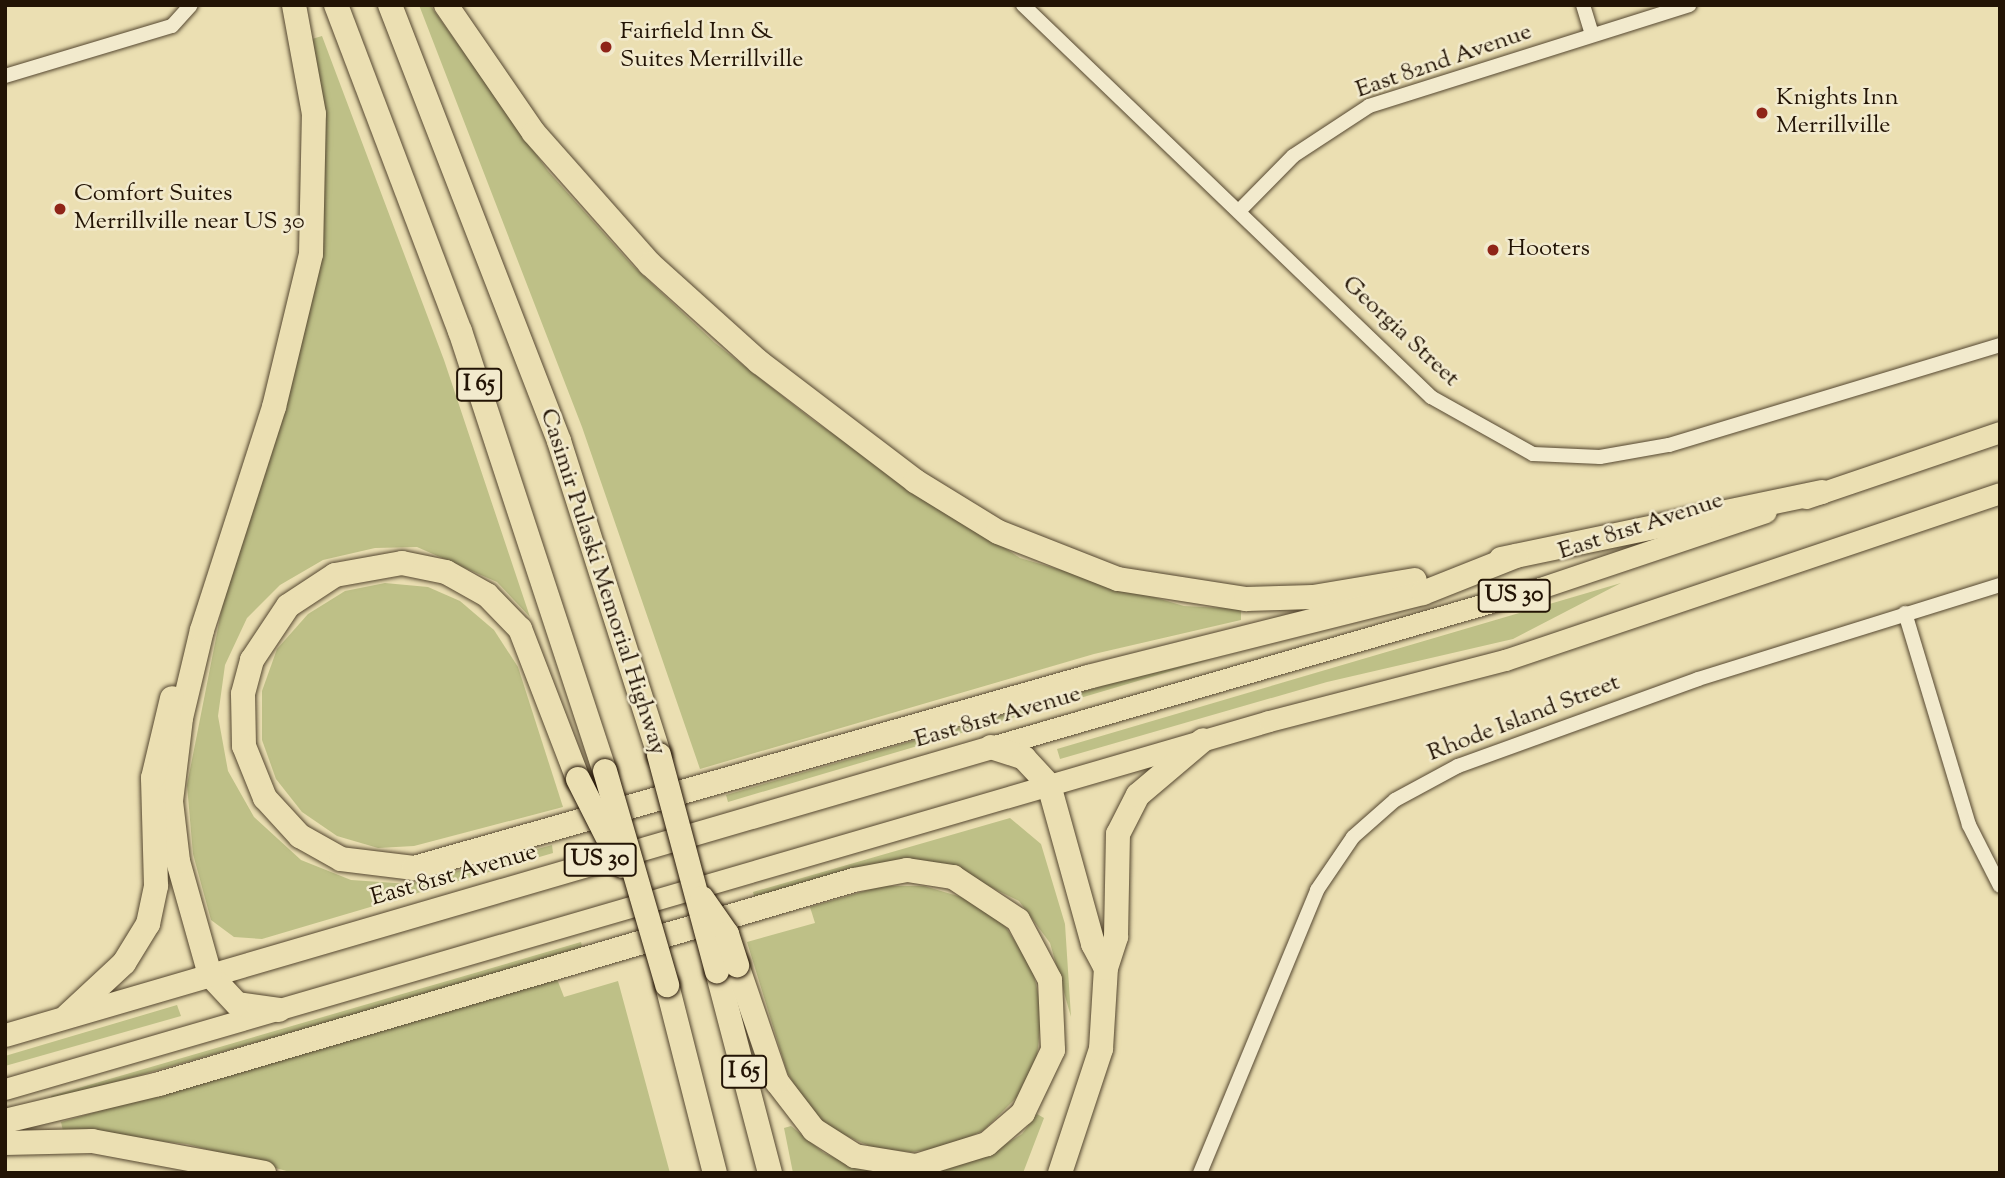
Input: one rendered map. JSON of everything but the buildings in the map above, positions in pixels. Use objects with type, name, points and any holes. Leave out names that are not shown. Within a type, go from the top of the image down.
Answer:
[{"type":"highway","points":[[279,1010],[237,1004],[210,975],[178,861],[171,801],[181,718],[202,630],[274,407],[311,254],[314,114],[294,5]]},
{"type":"highway","name":"I 65","points":[[336,5],[460,331],[606,771],[650,922],[715,1173]]},
{"type":"highway","name":"Casimir Pulaski Memorial Highway","points":[[390,5],[559,441],[659,755],[692,884],[727,968],[770,1173]]},
{"type":"highway","points":[[446,5],[534,133],[659,273],[759,362],[915,481],[998,532],[1118,579],[1246,599],[1352,592],[1822,492]]},
{"type":"highway","points":[[650,922],[578,779],[520,629],[487,595],[446,572],[402,563],[335,575],[288,606],[252,660],[243,694],[244,746],[277,813],[300,836],[341,859],[414,868],[1100,674],[1423,593],[1516,556]]},
{"type":"highway","points":[[67,1017],[124,963],[148,924],[156,886],[158,749],[164,715],[202,630]]},
{"type":"highway","points":[[1059,1173],[1097,1067],[1106,968],[1116,937],[1115,857],[1123,821],[1143,790],[1203,740]]},
{"type":"highway","points":[[991,747],[1024,758],[1049,785],[1093,944],[1106,968]]},
{"type":"highway","name":"East 81st Avenue","points":[[5,1035],[991,747]]},
{"type":"highway","points":[[5,1121],[159,1084],[805,894],[907,870],[953,877],[1018,920],[1050,980],[1053,1051],[1023,1113],[976,1150],[916,1166],[855,1156],[814,1130],[777,1082],[727,968]]},
{"type":"highway","points":[[5,1143],[92,1141],[264,1173]]},
{"type":"main road","name":"East 81st Avenue","points":[[991,747],[1540,588],[2000,432]]},
{"type":"main road","name":"US 30","points":[[5,1089],[1203,740],[1505,660],[2000,493]]},
{"type":"street","points":[[5,76],[172,26],[191,5]]},
{"type":"street","name":"Georgia Street","points":[[1023,5],[1241,209],[1431,397],[1533,454],[1600,457],[1668,445],[2000,345]]},
{"type":"street","points":[[1583,5],[1592,36]]},
{"type":"street","name":"East 82nd Avenue","points":[[1241,209],[1293,156],[1369,106],[1689,5]]},
{"type":"street","name":"Rhode Island Street","points":[[1199,1173],[1317,890],[1339,854],[1380,812],[1458,766],[1905,613],[2000,585]]},
{"type":"street","points":[[1905,613],[1969,825],[2000,886]]},
{"type":"green space","points":[[419,5],[430,5],[548,171],[632,265],[715,343],[814,421],[1020,558],[1184,606],[1241,609],[1241,620],[1094,654],[700,769],[582,427]]},
{"type":"green space","points":[[322,36],[444,360],[530,617],[497,582],[417,547],[375,548],[323,560],[280,585],[247,618],[225,665],[218,716],[228,771],[254,817],[301,860],[351,880],[410,884],[552,845],[553,853],[262,939],[234,937],[211,920],[193,854],[187,785],[230,567],[300,350],[325,128],[312,39]]},
{"type":"green space","points":[[385,583],[428,587],[460,601],[494,630],[518,667],[563,807],[414,846],[378,848],[337,836],[302,812],[276,779],[262,740],[262,691],[277,649],[308,614],[345,591]]},
{"type":"green space","points":[[1621,583],[1513,639],[1327,682],[1060,759],[1057,749]]},
{"type":"green space","points":[[1212,659],[728,802],[726,795],[1116,682]]},
{"type":"green space","points":[[1010,818],[1041,844],[1065,924],[1071,1017],[1050,943],[1019,901],[944,864],[755,900],[753,892]]},
{"type":"green space","points":[[882,886],[924,886],[968,899],[1005,926],[1032,967],[1042,1011],[1037,1056],[1017,1097],[984,1130],[948,1147],[911,1152],[874,1148],[835,1131],[808,1108],[787,1072],[747,942],[815,923],[810,907]]},
{"type":"green space","points":[[581,942],[583,950],[52,1100],[51,1096]]},
{"type":"green space","points":[[557,979],[564,997],[618,981],[670,1173],[294,1173],[187,1144],[63,1131],[61,1122]]},
{"type":"green space","points":[[177,1005],[181,1016],[5,1066],[5,1056]]},
{"type":"green space","points":[[1037,1114],[1044,1118],[1023,1173],[923,1173],[994,1151],[1022,1134]]},
{"type":"green space","points":[[791,1126],[824,1153],[860,1169],[889,1173],[793,1173],[784,1128]]},
{"type":"place","name":"Fairfield Inn & Suites Merrillville","points":[[606,47]]},
{"type":"place","name":"Knights Inn Merrillville","points":[[1762,113]]},
{"type":"place","name":"Comfort Suites Merrillville near US 30","points":[[60,209]]},
{"type":"place","name":"Hooters","points":[[1493,250]]}]
